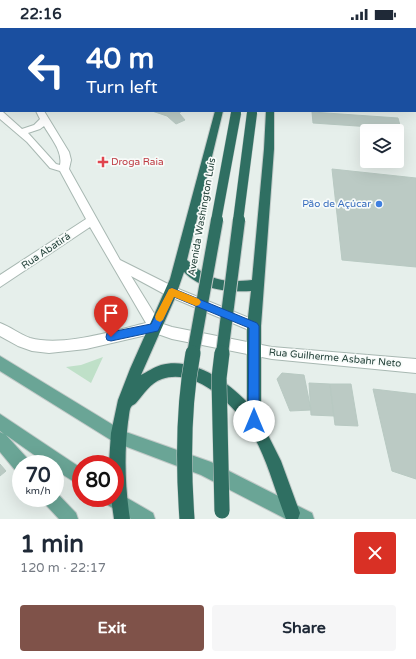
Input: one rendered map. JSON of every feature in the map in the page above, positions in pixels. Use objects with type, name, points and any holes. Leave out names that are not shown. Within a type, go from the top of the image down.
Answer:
[{"type":"highway","points":[[119,455],[119,437],[124,407],[142,357],[172,292],[182,263],[219,112]]},
{"type":"highway","name":"Avenida Washington Luís","points":[[188,519],[185,494],[185,426],[190,369],[236,112]]},
{"type":"highway","points":[[223,519],[218,378],[252,112]]},
{"type":"highway","points":[[254,421],[253,350],[256,285],[269,149],[270,112]]},
{"type":"highway","points":[[182,263],[197,276],[212,283],[237,287],[256,285]]},
{"type":"highway","points":[[124,407],[146,380],[162,372],[176,370],[194,374],[211,381],[230,394],[254,421],[299,516]]},
{"type":"main road","points":[[0,363],[119,437],[205,468],[299,516]]},
{"type":"main road","points":[[0,422],[72,472]]},
{"type":"main road","points":[[0,440],[13,455]]},
{"type":"main road","points":[[59,507],[70,519]]},
{"type":"main road","points":[[118,507],[148,519]]},
{"type":"street","points":[[0,329],[19,341],[54,347],[73,346],[155,328],[116,264],[64,168],[66,160],[55,136],[41,112]]},
{"type":"street","points":[[0,114],[33,143],[53,166],[64,168]]},
{"type":"street","points":[[21,132],[36,127],[46,120]]},
{"type":"street","points":[[33,143],[48,145],[55,136]]},
{"type":"street","name":"Rua Abatirá","points":[[0,282],[92,220]]},
{"type":"street","points":[[116,264],[172,292],[254,326]]},
{"type":"street","name":"Rua Guilherme Asbahr Neto","points":[[155,328],[253,350],[416,366]]},
{"type":"green space","points":[[103,357],[91,383],[66,367],[81,365]]},
{"type":"building","points":[[155,112],[180,112],[179,113],[185,120],[176,124],[167,116]]},
{"type":"building","points":[[312,112],[398,118],[400,124],[360,124],[360,126],[313,123]]},
{"type":"building","points":[[332,169],[416,178],[416,267],[342,260]]},
{"type":"building","points":[[282,373],[304,375],[311,410],[290,411],[277,379]]},
{"type":"building","points":[[309,383],[330,384],[334,416],[311,415]]},
{"type":"building","points":[[330,384],[351,384],[358,426],[335,425]]},
{"type":"building","points":[[373,389],[416,394],[416,479],[392,471]]},
{"type":"building","points":[[0,464],[6,471],[0,476]]},
{"type":"slow traffic","points":[[160,317],[172,292],[196,302]]},
{"type":"place","name":"Droga Raia","points":[[103,162]]},
{"type":"place","name":"Pão de Açúcar","points":[[379,204]]},
{"type":"route","points":[[111,337],[155,328],[172,292],[254,326],[254,421]]}]
